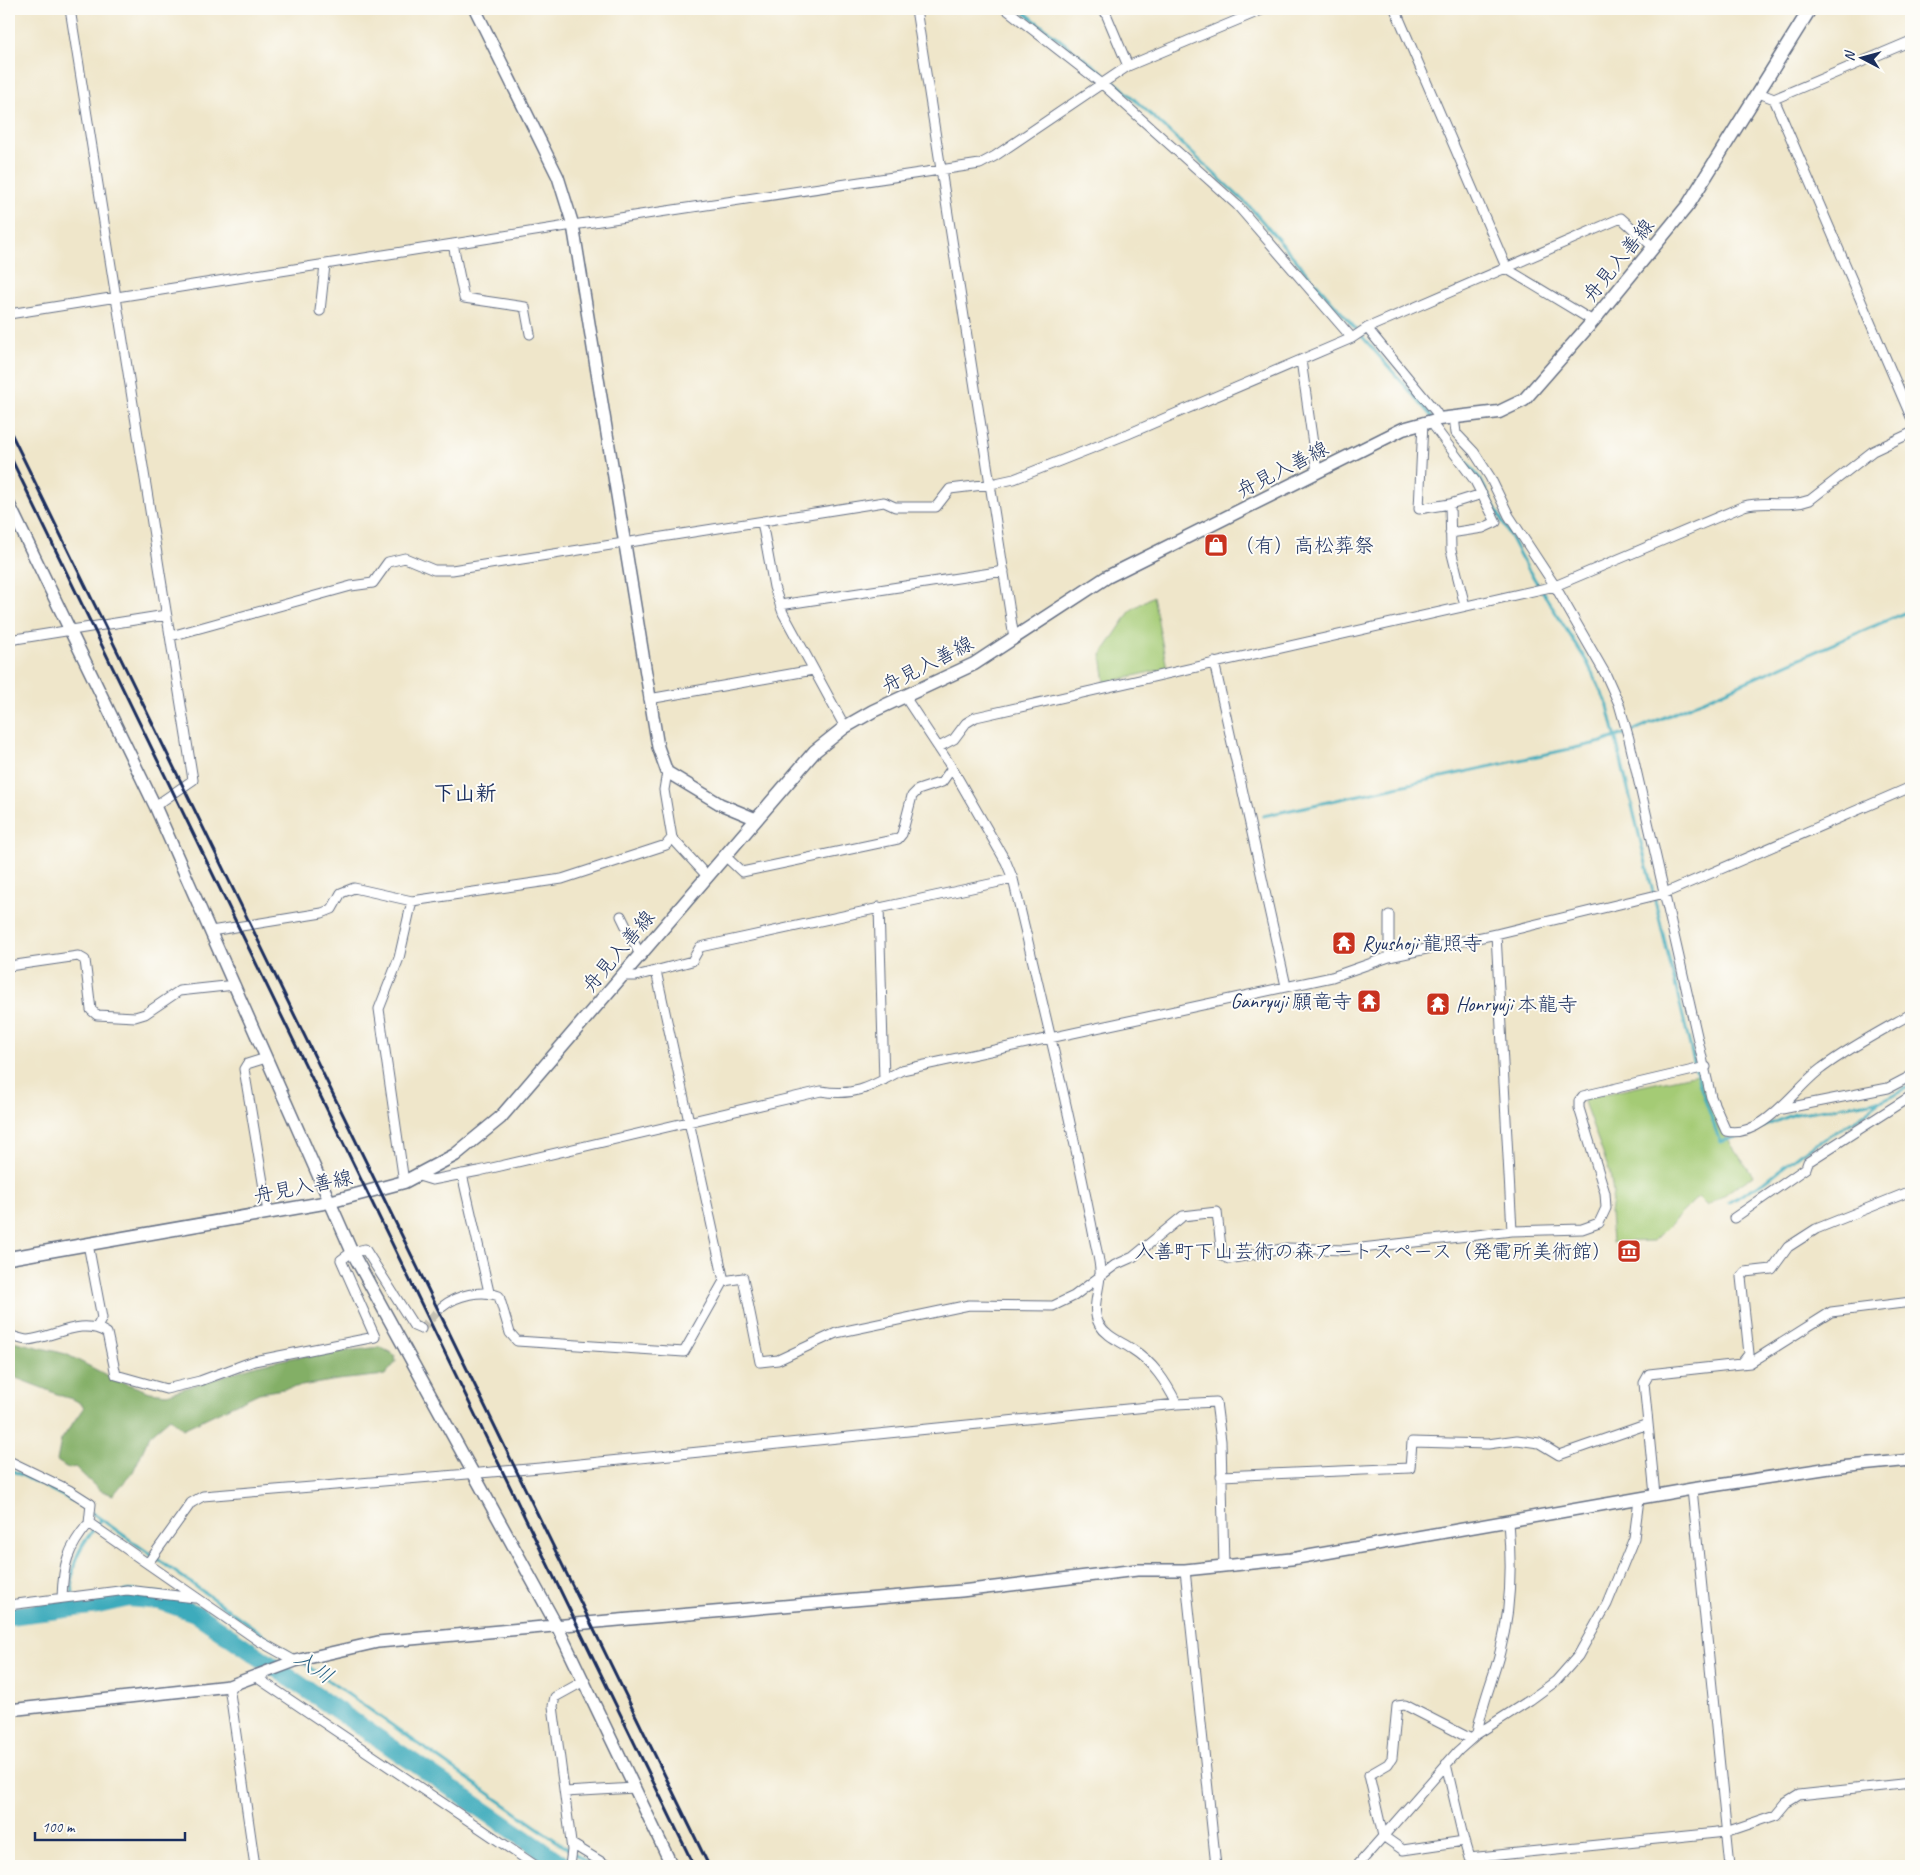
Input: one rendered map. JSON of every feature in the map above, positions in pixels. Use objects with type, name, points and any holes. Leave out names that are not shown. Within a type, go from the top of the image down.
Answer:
[{"type":"main road","name":"舟見入善線","points":[[9,1258],[329,1202],[404,1182],[455,1156],[500,1118],[815,751],[845,727],[974,664],[1107,577],[1403,429],[1431,420],[1498,412],[1524,400],[1593,321],[1688,205],[1810,9]]},
{"type":"street","points":[[70,9],[193,780],[155,806]]},
{"type":"street","points":[[475,9],[558,177],[573,225],[649,700],[658,747],[668,772],[664,790],[672,838],[707,876]]},
{"type":"street","points":[[916,9],[939,168],[991,484],[1014,638]]},
{"type":"street","points":[[1006,9],[1101,83],[1237,205],[1352,338]]},
{"type":"street","points":[[1104,9],[1128,66]]},
{"type":"street","points":[[9,314],[939,168],[980,164],[995,156],[1128,66],[1264,9]]},
{"type":"street","points":[[1395,9],[1507,269],[1593,321]]},
{"type":"street","points":[[1759,93],[1774,99],[1911,41]]},
{"type":"street","points":[[1774,99],[1911,417]]},
{"type":"street","points":[[171,636],[351,586],[373,583],[388,562],[405,558],[434,570],[452,570],[884,502],[895,507],[936,507],[950,489],[1014,479],[1128,434],[1352,338],[1367,328],[1621,218],[1654,247]]},
{"type":"street","points":[[453,244],[464,298],[525,307],[530,334]]},
{"type":"street","points":[[320,311],[325,265]]},
{"type":"street","points":[[1367,328],[1436,412],[1431,420],[1419,509],[1450,504],[1482,494]]},
{"type":"street","points":[[1301,360],[1317,472]]},
{"type":"street","points":[[1454,416],[1456,433],[1474,452],[1490,477],[1509,516],[1555,586],[1606,675],[1619,704],[1629,739],[1706,1067],[1711,1097],[1726,1131],[1734,1133],[1756,1125],[1782,1109],[1799,1088],[1820,1069],[1911,1014]]},
{"type":"street","points":[[1431,420],[1475,481],[1496,522],[1483,528],[1450,533]]},
{"type":"street","points":[[939,747],[954,739],[966,723],[976,717],[1555,586],[1744,506],[1755,503],[1800,504],[1810,500],[1873,451],[1911,433]]},
{"type":"street","points":[[9,504],[155,806],[352,1252],[557,1626],[672,1866]]},
{"type":"street","points":[[1450,504],[1451,550],[1465,606]]},
{"type":"street","points":[[762,522],[774,587],[780,605],[845,727]]},
{"type":"street","points":[[780,605],[1004,571]]},
{"type":"street","points":[[9,640],[166,615]]},
{"type":"street","points":[[1214,662],[1286,986]]},
{"type":"street","points":[[649,700],[813,670]]},
{"type":"street","points":[[905,697],[952,768],[1006,862],[1013,879],[1051,1036],[1101,1274],[1095,1308],[1099,1324],[1110,1336],[1133,1349],[1156,1370],[1166,1383],[1177,1404]]},
{"type":"street","points":[[724,856],[742,872],[898,839],[902,834],[912,796],[918,790],[942,782],[952,768]]},
{"type":"street","points":[[668,772],[720,804],[756,819]]},
{"type":"street","points":[[419,1176],[432,1180],[462,1174],[821,1091],[841,1094],[854,1092],[884,1080],[902,1070],[1051,1036],[1332,978],[1389,957],[1496,934],[1665,893],[1911,787]]},
{"type":"street","points":[[211,931],[322,913],[332,909],[341,893],[354,888],[412,900],[562,879],[666,845],[672,838]]},
{"type":"street","points":[[621,976],[636,976],[692,961],[700,947],[1013,879]]},
{"type":"street","points":[[404,1182],[378,1009],[399,958],[412,900]]},
{"type":"street","points":[[879,907],[884,1080]]},
{"type":"street","points":[[1389,915],[1389,957]]},
{"type":"street","points":[[621,916],[640,955]]},
{"type":"street","points":[[1496,934],[1512,1232]]},
{"type":"street","points":[[9,966],[78,956],[85,960],[91,1010],[97,1015],[136,1017],[144,1014],[179,991],[235,985]]},
{"type":"street","points":[[442,1307],[452,1298],[489,1292],[499,1296],[510,1333],[517,1341],[684,1352],[724,1281],[656,971]]},
{"type":"street","points":[[266,1058],[247,1064],[244,1069],[268,1212]]},
{"type":"street","points":[[724,1281],[743,1278],[760,1362],[778,1360],[836,1333],[969,1305],[1053,1306],[1074,1296],[1101,1274],[1133,1257],[1183,1216],[1218,1212],[1222,1256],[1229,1259],[1287,1248],[1344,1250],[1512,1232],[1582,1229],[1599,1223],[1606,1208],[1606,1193],[1579,1108],[1579,1100],[1583,1096],[1706,1067]]},
{"type":"street","points":[[1782,1109],[1882,1090],[1911,1076]]},
{"type":"street","points":[[1734,1218],[1806,1168],[1808,1162],[1911,1096]]},
{"type":"street","points":[[462,1174],[489,1292]]},
{"type":"street","points":[[1742,1363],[1749,1354],[1741,1277],[1745,1272],[1772,1269],[1788,1248],[1816,1229],[1911,1191]]},
{"type":"street","points":[[88,1244],[102,1318],[98,1327]]},
{"type":"street","points":[[9,1335],[26,1340],[84,1326],[98,1327],[107,1333],[116,1375],[166,1389],[200,1381],[254,1361],[375,1337],[341,1260],[352,1252],[364,1250],[414,1326],[421,1328]]},
{"type":"street","points":[[1655,1496],[1644,1383],[1649,1374],[1750,1363],[1831,1312],[1911,1302]]},
{"type":"street","points":[[148,1563],[191,1503],[203,1496],[540,1468],[1177,1404],[1216,1402],[1224,1566]]},
{"type":"street","points":[[1221,1476],[1410,1468],[1412,1442],[1488,1444],[1517,1440],[1539,1443],[1559,1455],[1648,1424]]},
{"type":"street","points":[[9,1710],[229,1686],[291,1663],[378,1642],[954,1592],[1137,1570],[1185,1570],[1292,1560],[1692,1489],[1830,1468],[1911,1460]]},
{"type":"street","points":[[9,1461],[69,1490],[91,1504],[88,1523],[68,1552],[63,1567],[62,1598]]},
{"type":"street","points":[[1692,1489],[1730,1866]]},
{"type":"street","points":[[1357,1866],[1446,1764],[1474,1737],[1537,1696],[1556,1681],[1578,1656],[1607,1604],[1634,1538],[1639,1499]]},
{"type":"street","points":[[1474,1737],[1500,1651],[1508,1608],[1511,1556],[1508,1522]]},
{"type":"street","points":[[88,1523],[291,1663]]},
{"type":"street","points":[[1185,1570],[1216,1866]]},
{"type":"street","points":[[9,1605],[127,1590],[196,1598]]},
{"type":"street","points":[[260,1676],[536,1866]]},
{"type":"street","points":[[570,1866],[572,1847],[554,1706],[555,1697],[584,1681]]},
{"type":"street","points":[[229,1686],[255,1866]]},
{"type":"street","points":[[1464,1841],[1403,1850],[1398,1848],[1383,1836],[1369,1775],[1388,1764],[1392,1758],[1397,1706],[1405,1705],[1474,1737]]},
{"type":"street","points":[[1446,1764],[1469,1858],[1726,1832],[1776,1815],[1786,1804],[1799,1795],[1911,1784]]},
{"type":"street","points":[[565,1792],[635,1788]]},
{"type":"street","points":[[572,1847],[608,1866]]},
{"type":"green space","points":[[1153,596],[1167,668],[1105,683],[1101,655],[1131,610]]},
{"type":"green space","points":[[1702,1073],[1719,1127],[1753,1176],[1707,1206],[1698,1197],[1654,1241],[1612,1242],[1610,1213],[1613,1193],[1610,1173],[1584,1102],[1586,1098]]},
{"type":"green space","points":[[9,1340],[66,1354],[114,1379],[150,1392],[167,1394],[257,1365],[296,1357],[380,1347],[395,1355],[396,1362],[385,1375],[338,1380],[259,1393],[183,1429],[170,1418],[150,1435],[133,1472],[113,1495],[99,1490],[75,1467],[69,1469],[57,1461],[61,1440],[84,1407],[74,1400],[9,1375]]},
{"type":"waterway","points":[[1020,9],[1121,87],[1250,207],[1432,417]]},
{"type":"waterway","points":[[1459,452],[1480,479],[1523,561],[1587,662],[1608,706],[1699,1083],[1720,1142],[1741,1135]]},
{"type":"waterway","points":[[1263,816],[1602,742],[1635,730],[1911,610]]},
{"type":"waterway","points":[[1757,1129],[1795,1114],[1883,1100],[1911,1086]]},
{"type":"waterway","points":[[1729,1202],[1764,1182],[1801,1153],[1854,1121],[1882,1100]]},
{"type":"waterway","points":[[9,1469],[81,1505],[291,1654]]},
{"type":"waterway","points":[[74,1608],[72,1581],[76,1560],[79,1551],[101,1520]]},
{"type":"waterway","name":"入川","points":[[9,1616],[98,1605],[129,1598],[160,1601],[195,1613],[565,1866]]},
{"type":"waterway","points":[[302,1662],[592,1866]]},
{"type":"tunnel","points":[[421,1329],[442,1307]]},
{"type":"railway","points":[[9,429],[709,1866]]},
{"type":"railway","points":[[9,454],[694,1866]]},
{"type":"place","name":"（有）高松葬祭","points":[[1216,545]]},
{"type":"place","name":"Ryushoji 龍照寺","points":[[1344,943]]},
{"type":"place","name":"Ganryuji 願竜寺","points":[[1369,1001]]},
{"type":"place","name":"Honryuji 本龍寺","points":[[1438,1004]]},
{"type":"place","name":"入善町下山芸術の森アートスペース（発電所美術館）","points":[[1629,1251]]},
{"type":"district","name":"下山新","points":[[465,793]]}]
